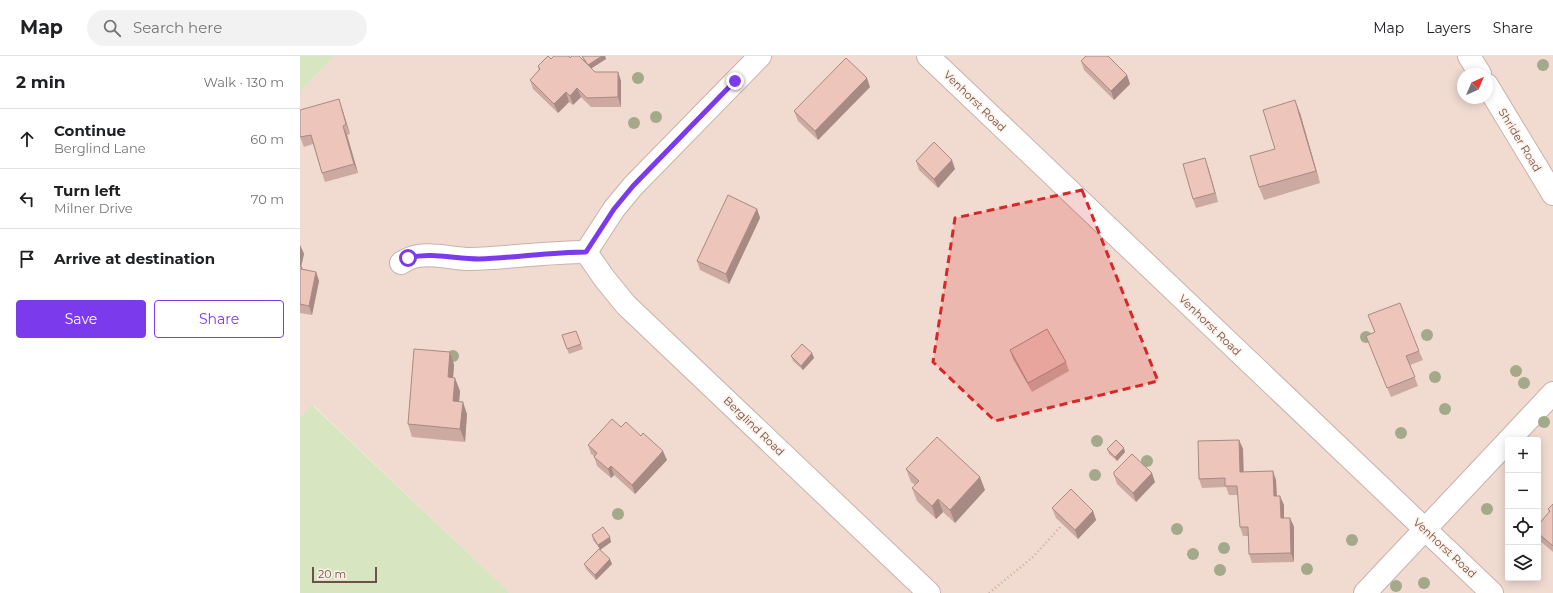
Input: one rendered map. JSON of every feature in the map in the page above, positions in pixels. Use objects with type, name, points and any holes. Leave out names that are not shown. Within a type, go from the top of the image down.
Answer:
[{"type":"street","points":[[401,263],[418,256],[431,255],[460,259],[518,257],[559,252],[586,252],[614,209],[633,186],[760,56]]},
{"type":"street","name":"Venhorst Road","points":[[928,56],[1492,593]]},
{"type":"street","points":[[1469,56],[1476,68]]},
{"type":"street","name":"Shrider Road","points":[[1493,95],[1553,194]]},
{"type":"street","name":"Berglind Road","points":[[586,252],[604,278],[626,305],[930,593]]},
{"type":"street","points":[[1511,437],[1553,393]]},
{"type":"street","points":[[1365,593],[1505,443]]},
{"type":"path","points":[[989,593],[1033,557],[1062,525]]},
{"type":"highlighted area","points":[[1082,190],[1158,381],[995,421],[933,362],[955,218]]},
{"type":"shaded area","points":[[334,56],[1553,56],[1553,593],[510,593],[313,405],[300,418],[300,92]]},
{"type":"green space","points":[[300,56],[334,56],[300,92]]},
{"type":"green space","points":[[312,405],[510,593],[300,593],[300,418]]},
{"type":"building","points":[[548,56],[551,59],[554,56],[569,56],[570,58],[572,56],[579,56],[595,72],[618,72],[618,97],[587,98],[577,88],[570,96],[566,92],[554,104],[530,80],[540,69],[538,66]]},
{"type":"building","points":[[582,56],[602,56],[588,65]]},
{"type":"building","points":[[1086,56],[1108,56],[1127,75],[1111,91],[1081,61]]},
{"type":"building","points":[[846,58],[867,78],[815,131],[794,111]]},
{"type":"building","points":[[339,99],[346,124],[343,126],[354,164],[322,173],[311,135],[300,137],[300,110]]},
{"type":"building","points":[[1295,100],[1316,171],[1259,187],[1250,156],[1275,149],[1263,110]]},
{"type":"building","points":[[934,142],[952,160],[934,179],[916,161]]},
{"type":"building","points":[[1205,158],[1215,193],[1193,199],[1183,164]]},
{"type":"building","points":[[728,195],[757,209],[726,274],[697,261]]},
{"type":"building","points":[[300,266],[302,267],[301,269],[316,272],[309,306],[300,304]]},
{"type":"building","points":[[1400,303],[1419,351],[1406,356],[1415,377],[1387,388],[1366,336],[1375,332],[1368,315]]},
{"type":"building","points":[[1047,329],[1066,362],[1028,383],[1010,350]]},
{"type":"building","points":[[576,331],[581,344],[567,349],[562,335]]},
{"type":"building","points":[[802,344],[812,353],[801,366],[791,356]]},
{"type":"building","points":[[414,349],[450,352],[448,377],[455,378],[453,401],[463,402],[460,429],[408,424]]},
{"type":"building","points":[[612,419],[621,427],[626,422],[641,436],[643,433],[663,451],[632,485],[611,466],[608,469],[594,457],[597,453],[588,445]]},
{"type":"building","points":[[937,437],[980,477],[950,510],[938,499],[932,506],[912,488],[919,481],[906,469]]},
{"type":"building","points":[[1116,440],[1124,448],[1115,457],[1107,449]]},
{"type":"building","points":[[1239,440],[1240,472],[1273,471],[1274,496],[1280,496],[1281,518],[1290,518],[1291,553],[1249,554],[1248,527],[1240,527],[1237,486],[1225,486],[1225,478],[1199,479],[1198,441]]},
{"type":"building","points":[[1132,454],[1152,473],[1133,493],[1114,475],[1114,472]]},
{"type":"building","points":[[1071,489],[1093,511],[1075,530],[1052,508]]},
{"type":"building","points":[[1553,504],[1553,546],[1541,536],[1541,522],[1550,511],[1548,509]]},
{"type":"building","points":[[603,527],[610,537],[598,545],[592,535]]},
{"type":"building","points":[[599,549],[610,559],[595,575],[584,564]]},
{"type":"route","points":[[408,258],[431,255],[460,259],[492,258],[559,252],[586,252],[614,209],[633,186],[735,81]]}]
